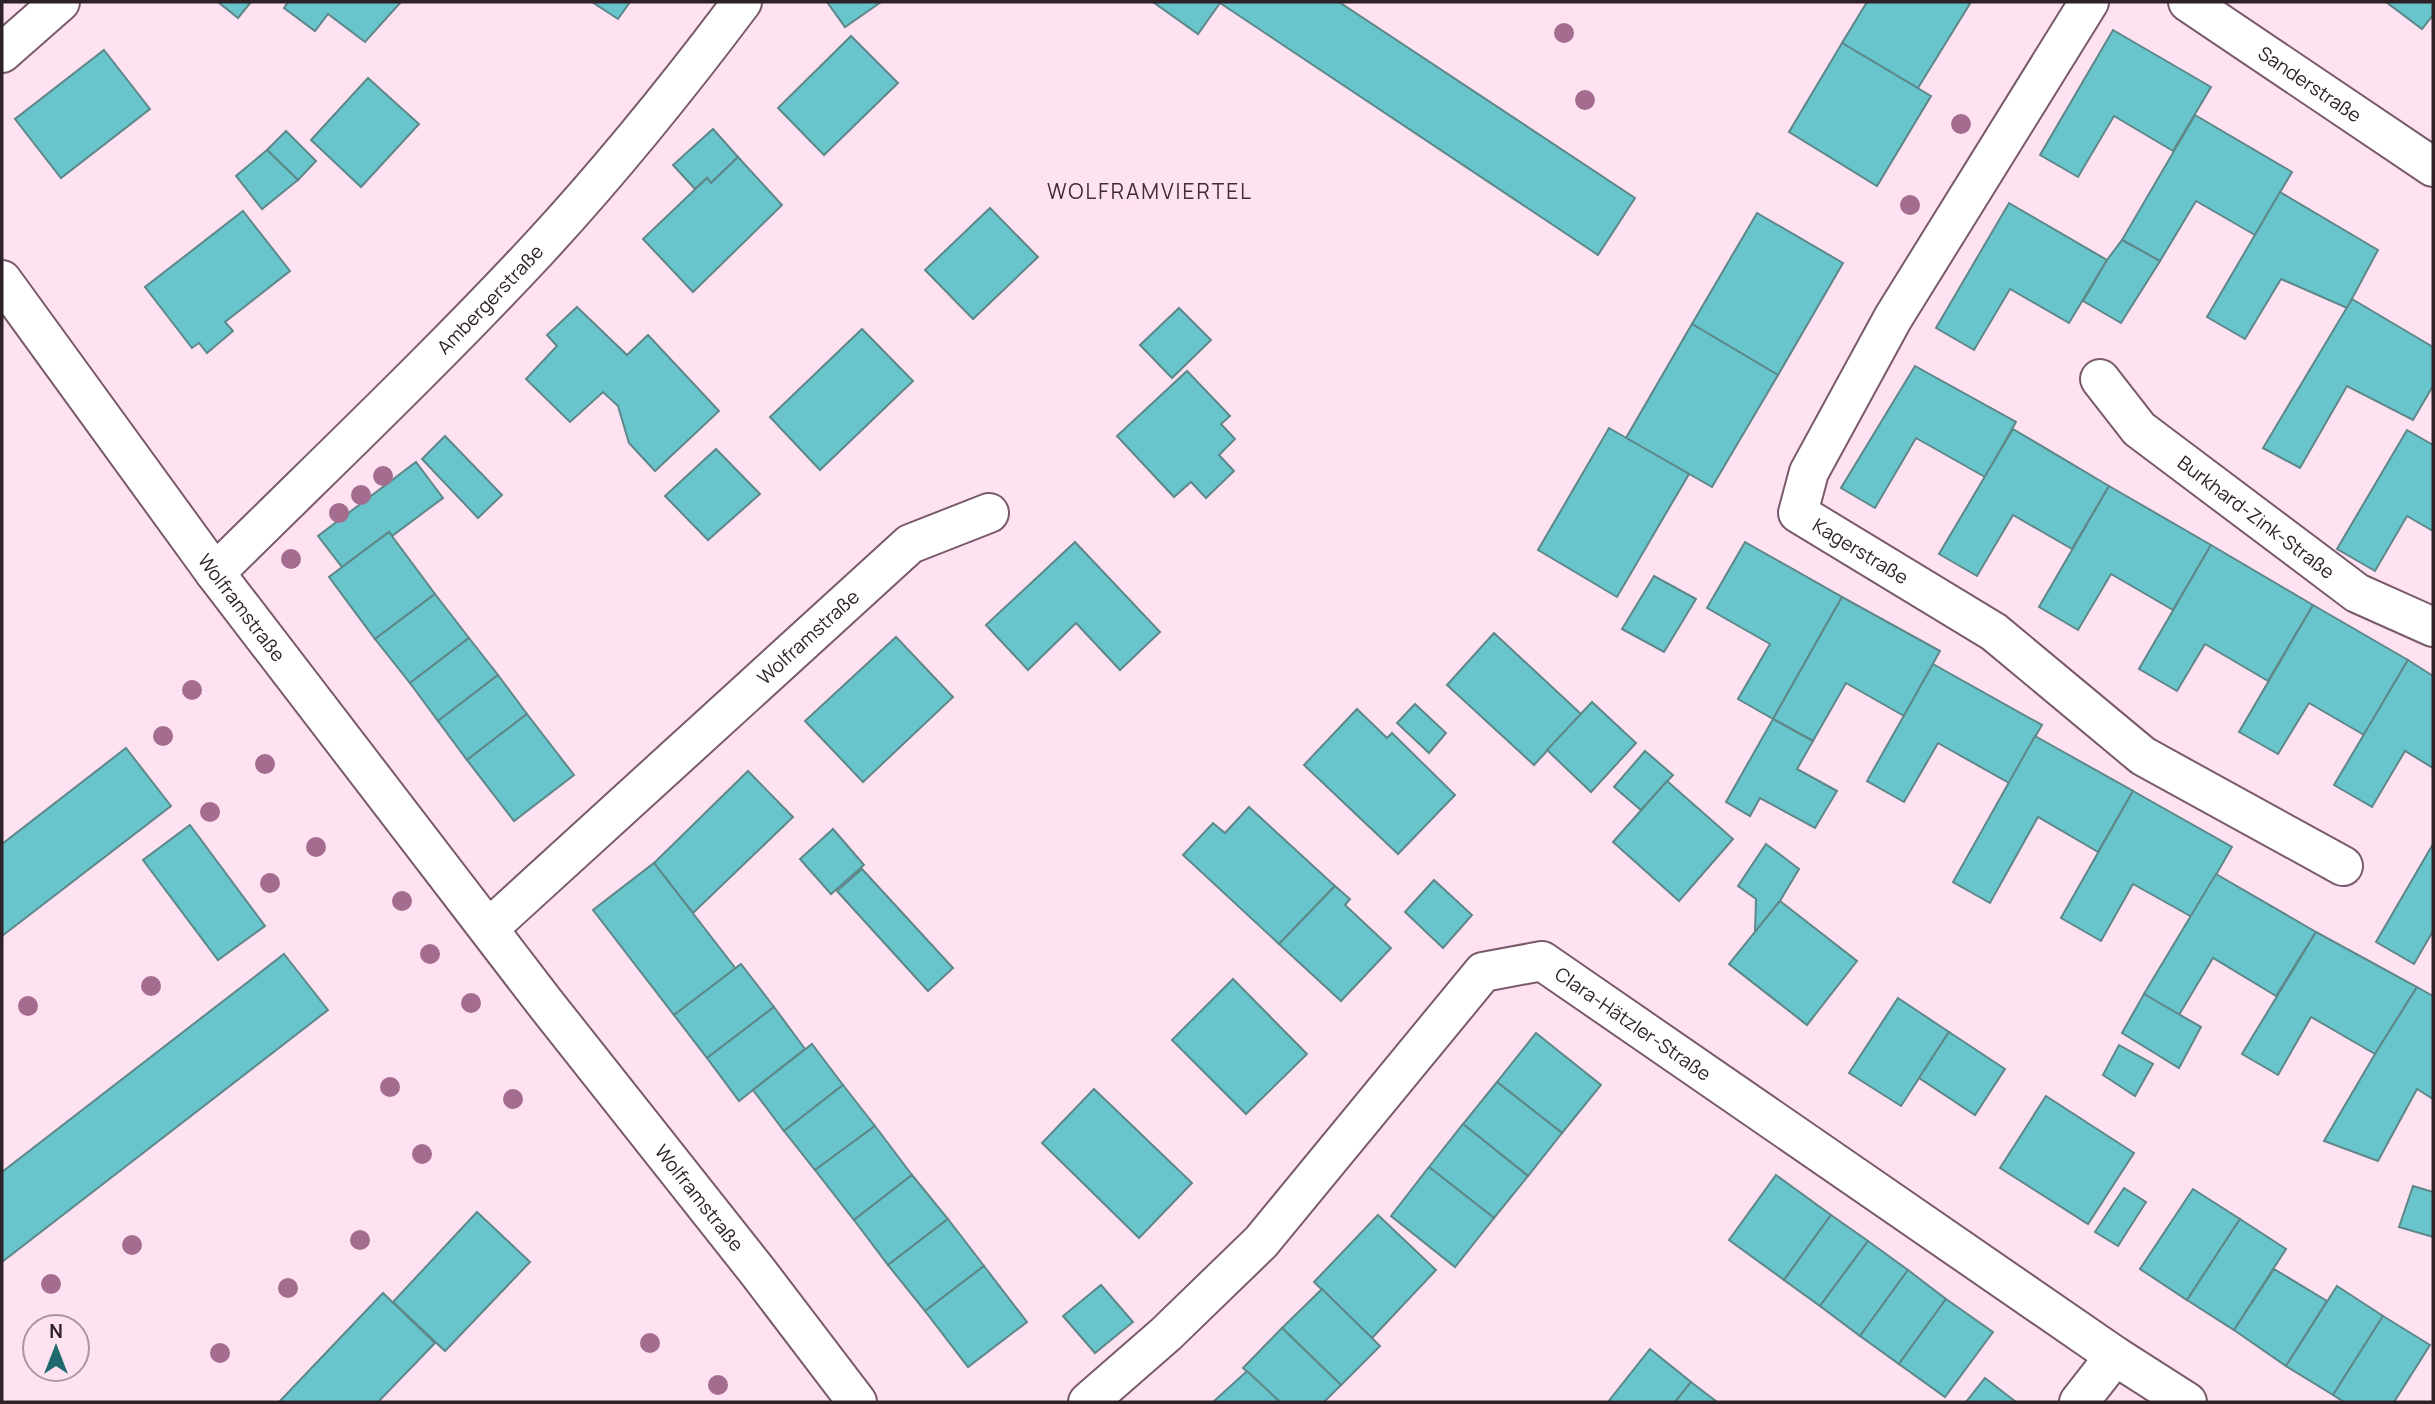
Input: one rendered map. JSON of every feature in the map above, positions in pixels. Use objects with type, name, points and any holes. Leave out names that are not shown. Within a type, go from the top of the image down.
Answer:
[{"type":"street","points":[[2,53],[60,2]]},
{"type":"street","name":"Ambergerstraße","points":[[215,573],[463,328],[542,244],[678,88],[742,2]]},
{"type":"street","name":"Kagerstraße","points":[[2089,2],[1893,318],[1809,472],[1798,513],[1993,632],[2143,756],[2343,866]]},
{"type":"street","name":"Sanderstraße","points":[[2188,2],[2433,167]]},
{"type":"street","name":"Wolframstraße","points":[[2,280],[215,573],[553,1014],[758,1272],[857,1402]]},
{"type":"street","name":"Burkhard-Zink-Straße","points":[[2101,379],[2139,429],[2357,593],[2433,627]]},
{"type":"street","name":"Wolframstraße","points":[[489,928],[910,544],[989,513]]},
{"type":"street","name":"Clara-Hätzler-Straße","points":[[1088,1402],[1166,1334],[1261,1242],[1483,972],[1542,961],[2115,1356],[2187,1402]]},
{"type":"street","points":[[2079,1402],[2115,1356]]},
{"type":"building","points":[[218,2],[251,2],[238,18]]},
{"type":"building","points":[[288,2],[401,2],[365,42],[328,14],[315,31],[284,8]]},
{"type":"building","points":[[592,2],[630,2],[618,19]]},
{"type":"building","points":[[827,2],[881,2],[845,27]]},
{"type":"building","points":[[1153,2],[1339,2],[1635,198],[1598,255],[1220,3],[1198,34]]},
{"type":"building","points":[[1867,2],[1971,2],[1918,88],[1842,43]]},
{"type":"building","points":[[2386,2],[2433,2],[2433,15],[2422,29]]},
{"type":"building","points":[[2113,30],[2211,87],[2173,151],[2114,116],[2078,177],[2040,155]]},
{"type":"building","points":[[851,36],[898,83],[824,155],[778,108]]},
{"type":"building","points":[[1842,43],[1931,96],[1877,186],[1789,132]]},
{"type":"building","points":[[104,50],[150,109],[61,178],[15,119]]},
{"type":"building","points":[[368,78],[419,124],[361,187],[311,140]]},
{"type":"building","points":[[2195,115],[2292,172],[2255,235],[2196,201],[2160,261],[2122,240]]},
{"type":"building","points":[[713,129],[738,157],[711,183],[707,178],[695,189],[673,165]]},
{"type":"building","points":[[286,131],[316,161],[298,180],[267,150]]},
{"type":"building","points":[[267,150],[298,180],[262,209],[236,176]]},
{"type":"building","points":[[738,157],[782,205],[693,292],[643,239],[707,178],[711,183]]},
{"type":"building","points":[[2280,192],[2378,250],[2347,308],[2281,279],[2245,339],[2207,317]]},
{"type":"building","points":[[2009,203],[2107,260],[2069,323],[2010,289],[1974,350],[1936,328]]},
{"type":"building","points":[[990,208],[1038,257],[973,319],[925,270]]},
{"type":"building","points":[[243,211],[290,271],[225,322],[233,331],[207,353],[199,343],[192,348],[145,287]]},
{"type":"building","points":[[1757,213],[1843,263],[1778,375],[1692,324]]},
{"type":"building","points":[[2122,240],[2160,261],[2121,323],[2083,301]]},
{"type":"building","points":[[2352,299],[2433,347],[2433,386],[2413,420],[2347,386],[2300,468],[2263,448]]},
{"type":"building","points":[[577,307],[627,355],[648,335],[719,411],[655,471],[629,443],[618,406],[603,392],[570,422],[526,379],[557,346],[547,335]]},
{"type":"building","points":[[1179,308],[1211,340],[1172,378],[1140,345]]},
{"type":"building","points":[[1692,324],[1778,375],[1712,487],[1626,438]]},
{"type":"building","points":[[862,329],[913,381],[820,470],[770,417]]},
{"type":"building","points":[[1915,366],[2016,422],[1985,477],[1916,438],[1875,508],[1841,488]]},
{"type":"building","points":[[1187,371],[1230,416],[1221,424],[1235,439],[1219,455],[1234,471],[1206,498],[1191,482],[1174,497],[1117,436]]},
{"type":"building","points":[[1609,428],[1689,474],[1617,597],[1538,550]]},
{"type":"building","points":[[2013,429],[2109,486],[2072,549],[2013,515],[1977,576],[1939,554]]},
{"type":"building","points":[[2407,430],[2433,445],[2433,531],[2407,516],[2375,571],[2337,549]]},
{"type":"building","points":[[445,436],[502,495],[478,518],[422,459]]},
{"type":"building","points":[[716,449],[760,494],[708,540],[665,496]]},
{"type":"building","points":[[416,462],[443,498],[392,536],[389,532],[342,567],[318,536]]},
{"type":"building","points":[[2109,486],[2211,545],[2173,610],[2111,574],[2078,630],[2039,607]]},
{"type":"building","points":[[389,532],[435,594],[375,639],[329,577]]},
{"type":"building","points":[[1075,542],[1160,632],[1120,670],[1076,623],[1028,670],[986,625]]},
{"type":"building","points":[[1745,542],[1842,597],[1773,719],[1738,699],[1770,644],[1707,608]]},
{"type":"building","points":[[2211,545],[2313,605],[2268,681],[2205,644],[2177,691],[2139,669]]},
{"type":"building","points":[[1654,576],[1696,599],[1664,652],[1622,629]]},
{"type":"building","points":[[435,594],[469,638],[410,683],[375,639]]},
{"type":"building","points":[[1842,597],[1940,651],[1904,716],[1846,683],[1813,741],[1773,719]]},
{"type":"building","points":[[2313,605],[2408,660],[2364,735],[2309,703],[2278,754],[2239,732]]},
{"type":"building","points":[[1494,633],[1581,714],[1534,765],[1447,685]]},
{"type":"building","points":[[896,637],[953,697],[863,782],[805,721]]},
{"type":"building","points":[[469,638],[498,675],[438,721],[410,683]]},
{"type":"building","points":[[2408,660],[2433,676],[2433,768],[2405,751],[2372,807],[2334,785]]},
{"type":"building","points":[[1933,664],[2042,725],[2009,783],[1938,743],[1904,802],[1867,781]]},
{"type":"building","points":[[498,675],[527,714],[467,760],[438,721]]},
{"type":"building","points":[[1592,702],[1636,743],[1591,792],[1547,750]]},
{"type":"building","points":[[1415,704],[1446,733],[1429,753],[1397,723]]},
{"type":"building","points":[[1357,709],[1387,738],[1392,733],[1455,795],[1398,854],[1304,765]]},
{"type":"building","points":[[527,714],[574,775],[514,821],[467,760]]},
{"type":"building","points":[[1773,719],[1813,741],[1797,769],[1837,791],[1815,828],[1760,798],[1750,816],[1726,802]]},
{"type":"building","points":[[2035,736],[2133,791],[2098,852],[2038,817],[1990,903],[1953,882]]},
{"type":"building","points":[[126,748],[171,806],[2,936],[2,844]]},
{"type":"building","points":[[1645,751],[1673,775],[1641,810],[1614,787]]},
{"type":"building","points":[[748,771],[793,817],[693,913],[654,863]]},
{"type":"building","points":[[1667,781],[1733,839],[1679,901],[1613,842]]},
{"type":"building","points":[[2133,791],[2232,847],[2192,917],[2133,884],[2101,941],[2061,918]]},
{"type":"building","points":[[1249,807],[1335,886],[1279,944],[1183,855],[1213,823],[1225,833]]},
{"type":"building","points":[[190,825],[265,926],[218,960],[143,860]]},
{"type":"building","points":[[833,829],[864,865],[831,894],[800,859]]},
{"type":"building","points":[[1766,844],[1799,869],[1780,901],[1755,932],[1756,899],[1738,886]]},
{"type":"building","points":[[2433,844],[2433,931],[2414,964],[2376,942]]},
{"type":"building","points":[[654,863],[736,969],[674,1015],[593,910]]},
{"type":"building","points":[[862,869],[953,968],[928,991],[837,891]]},
{"type":"building","points":[[2216,874],[2316,932],[2276,996],[2213,958],[2179,1015],[2144,994]]},
{"type":"building","points":[[1434,880],[1472,915],[1443,948],[1405,912]]},
{"type":"building","points":[[1335,886],[1350,899],[1345,905],[1391,948],[1341,1001],[1279,944]]},
{"type":"building","points":[[1780,901],[1857,961],[1807,1025],[1729,964]]},
{"type":"building","points":[[2316,932],[2417,987],[2375,1054],[2311,1017],[2278,1075],[2242,1054]]},
{"type":"building","points":[[284,954],[328,1010],[2,1262],[2,1172]]},
{"type":"building","points":[[741,964],[774,1007],[707,1058],[674,1015]]},
{"type":"building","points":[[1233,979],[1307,1054],[1246,1114],[1172,1040]]},
{"type":"building","points":[[2417,987],[2433,996],[2433,1099],[2417,1089],[2378,1161],[2324,1141],[2375,1054]]},
{"type":"building","points":[[2144,994],[2201,1027],[2179,1068],[2122,1033]]},
{"type":"building","points":[[1898,998],[1949,1032],[1901,1106],[1849,1073]]},
{"type":"building","points":[[774,1007],[805,1049],[739,1101],[707,1058]]},
{"type":"building","points":[[1949,1032],[2005,1069],[1975,1115],[1919,1078]]},
{"type":"building","points":[[1536,1033],[1601,1085],[1562,1133],[1497,1082]]},
{"type":"building","points":[[812,1044],[843,1085],[784,1131],[753,1090]]},
{"type":"building","points":[[2119,1045],[2153,1064],[2135,1096],[2103,1075]]},
{"type":"building","points":[[1497,1082],[1562,1133],[1528,1176],[1463,1124]]},
{"type":"building","points":[[843,1085],[875,1126],[815,1170],[784,1131]]},
{"type":"building","points":[[1094,1089],[1192,1183],[1139,1238],[1042,1143]]},
{"type":"building","points":[[2046,1096],[2134,1153],[2088,1224],[2000,1168]]},
{"type":"building","points":[[1463,1124],[1528,1176],[1494,1218],[1429,1167]]},
{"type":"building","points":[[875,1126],[912,1175],[854,1220],[815,1170]]},
{"type":"building","points":[[1429,1167],[1494,1218],[1455,1267],[1391,1216]]},
{"type":"building","points":[[912,1175],[948,1219],[888,1265],[854,1220]]},
{"type":"building","points":[[1776,1175],[1831,1215],[1784,1280],[1729,1240]]},
{"type":"building","points":[[2413,1186],[2433,1192],[2433,1237],[2399,1227]]},
{"type":"building","points":[[2124,1188],[2146,1202],[2118,1246],[2095,1232]]},
{"type":"building","points":[[2193,1189],[2240,1219],[2187,1300],[2140,1269]]},
{"type":"building","points":[[477,1212],[530,1262],[445,1351],[393,1302]]},
{"type":"building","points":[[1378,1215],[1436,1270],[1372,1338],[1314,1282]]},
{"type":"building","points":[[1831,1215],[1868,1241],[1820,1306],[1784,1280]]},
{"type":"building","points":[[948,1219],[984,1266],[925,1311],[888,1265]]},
{"type":"building","points":[[2240,1219],[2286,1249],[2234,1330],[2187,1300]]},
{"type":"building","points":[[1868,1241],[1908,1270],[1860,1336],[1820,1306]]},
{"type":"building","points":[[984,1266],[1027,1322],[968,1367],[925,1311]]},
{"type":"building","points":[[2274,1269],[2327,1301],[2286,1366],[2234,1330]]},
{"type":"building","points":[[1908,1270],[1946,1299],[1899,1364],[1860,1336]]},
{"type":"building","points":[[1101,1285],[1133,1322],[1095,1353],[1063,1316]]},
{"type":"building","points":[[2337,1286],[2383,1316],[2333,1395],[2286,1366]]},
{"type":"building","points":[[1322,1289],[1380,1346],[1341,1385],[1282,1328]]},
{"type":"building","points":[[383,1293],[435,1343],[378,1402],[279,1402]]},
{"type":"building","points":[[1946,1299],[1993,1332],[1945,1397],[1899,1364]]},
{"type":"building","points":[[2383,1316],[2430,1345],[2394,1402],[2344,1402],[2333,1395]]},
{"type":"building","points":[[1282,1328],[1341,1385],[1324,1402],[1280,1402],[1243,1368]]},
{"type":"building","points":[[1650,1349],[1691,1382],[1675,1402],[1608,1402]]},
{"type":"building","points":[[1247,1371],[1280,1402],[1213,1402]]},
{"type":"building","points":[[1985,1378],[2016,1402],[1966,1402]]},
{"type":"building","points":[[1691,1382],[1717,1402],[1675,1402]]},
{"type":"district","name":"WOLFRAMVIERTEL","points":[[1150,192]]}]
